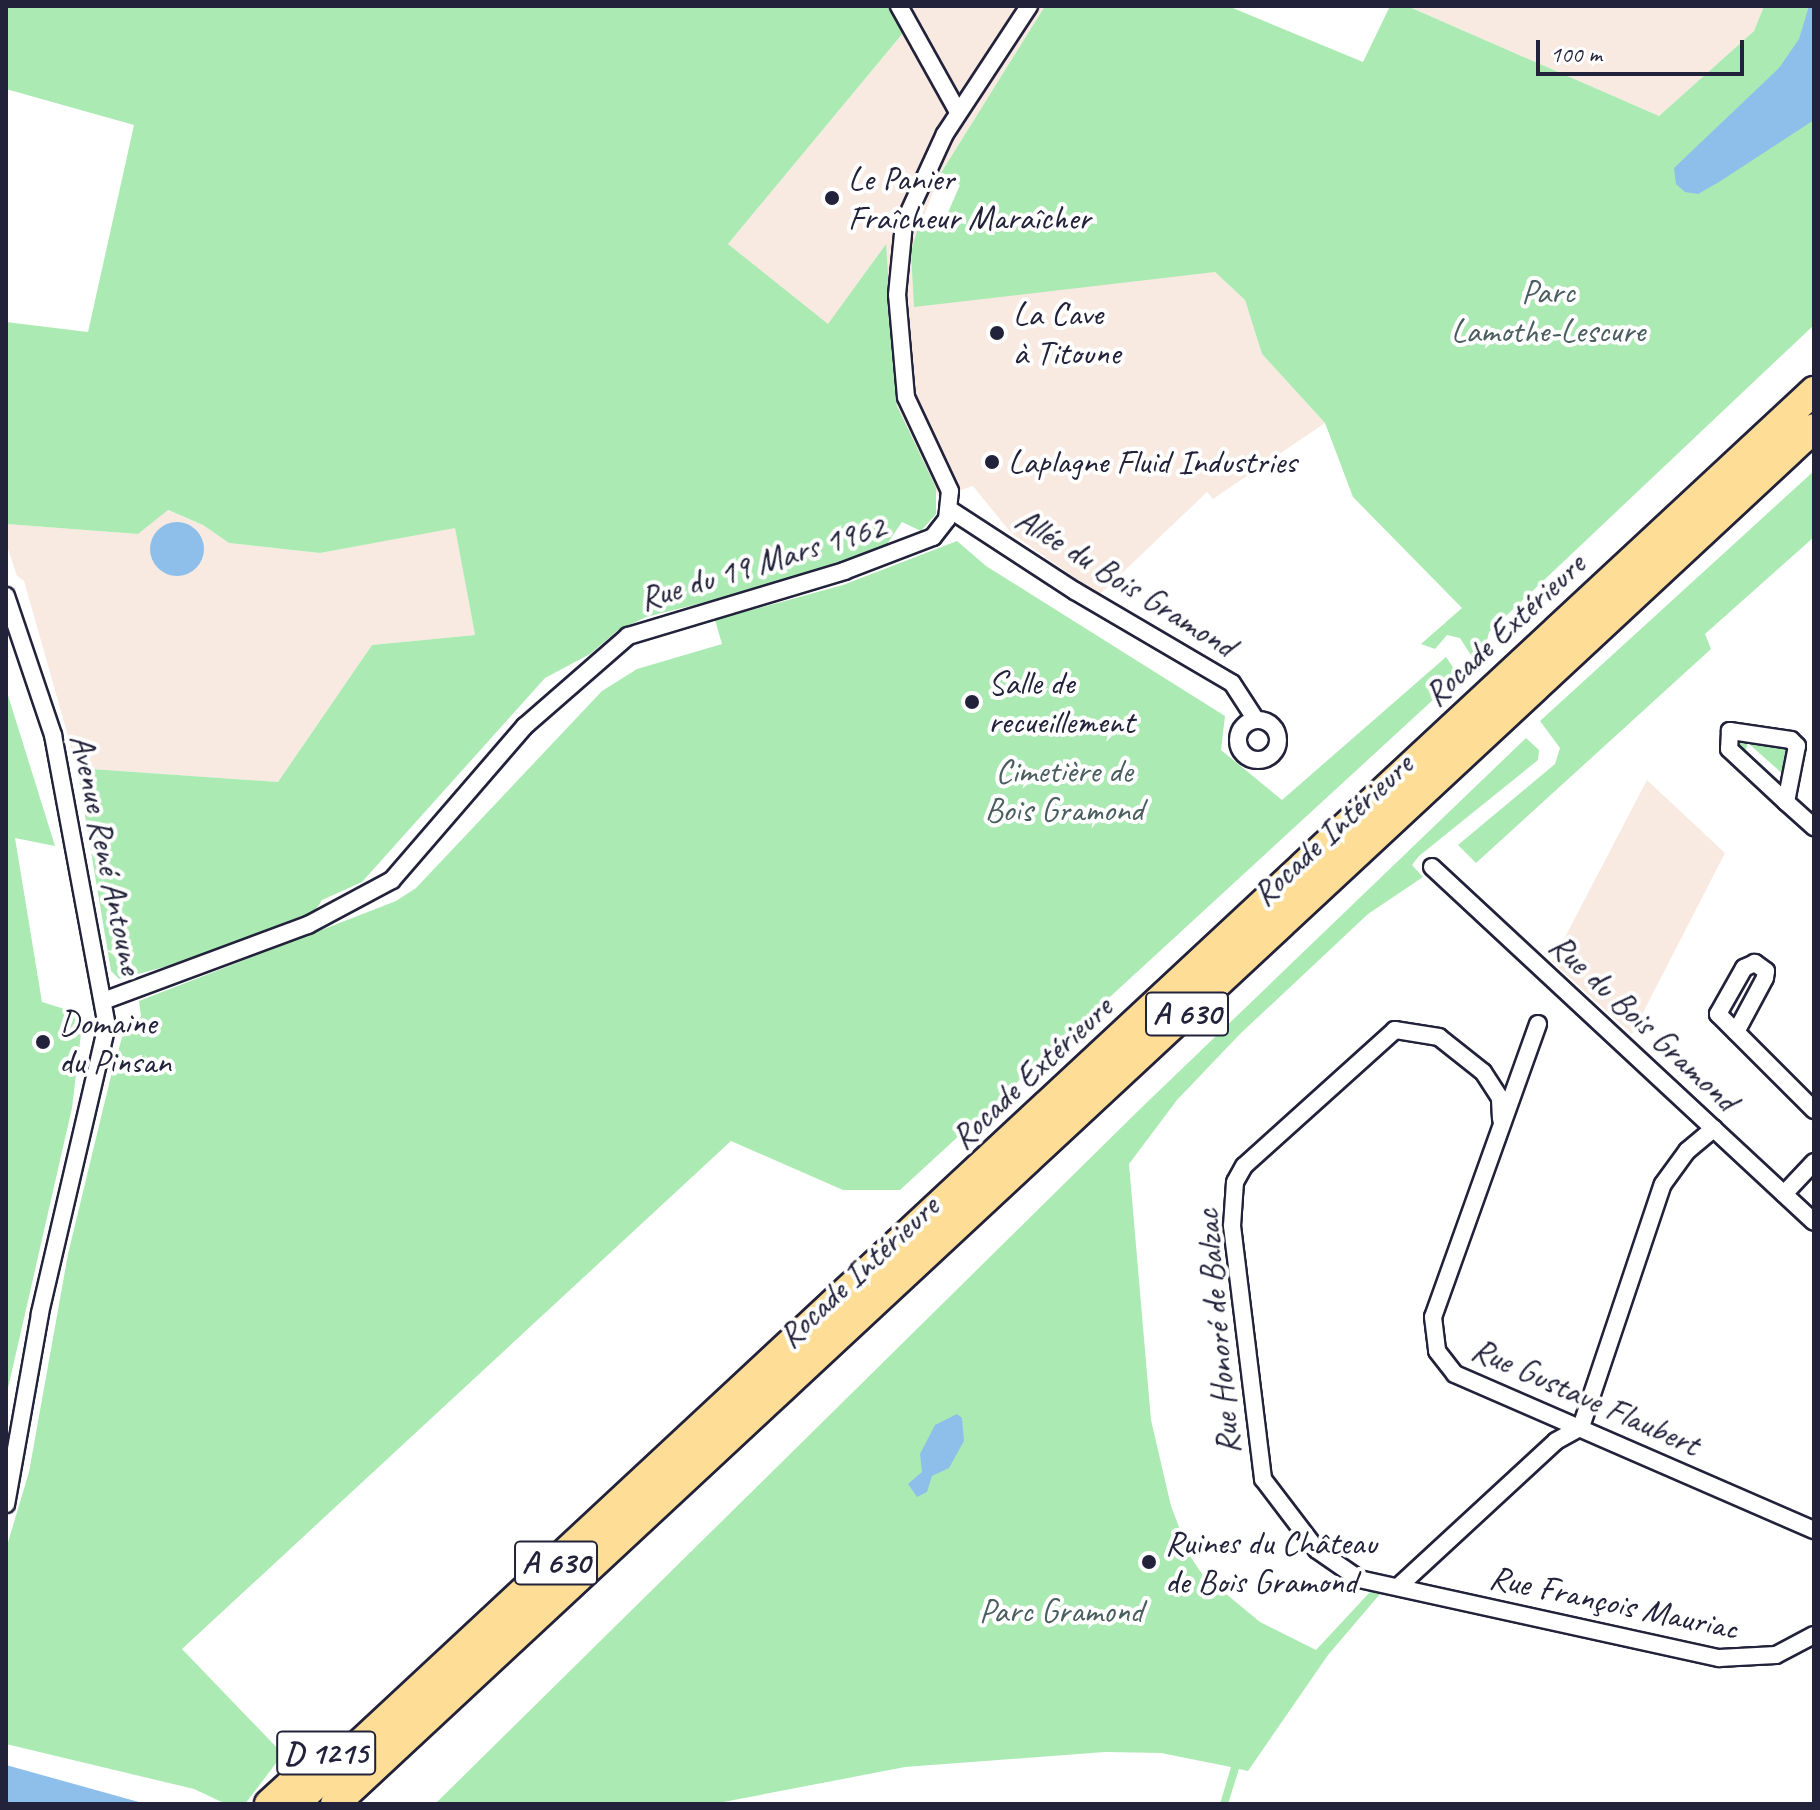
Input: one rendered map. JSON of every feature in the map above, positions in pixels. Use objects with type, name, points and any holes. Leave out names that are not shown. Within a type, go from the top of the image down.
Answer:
[{"type":"highway","name":"Rocade Extérieure","points":[[295,1804],[1814,391]]},
{"type":"highway","name":"Rocade Intérieure","points":[[335,1804],[1814,428]]},
{"type":"highway","name":"D 1215","points":[[269,1804],[352,1730],[391,1717]]},
{"type":"street","points":[[899,6],[958,112]]},
{"type":"street","points":[[949,509],[950,491],[906,397],[897,279],[910,204],[958,112],[1029,6]]},
{"type":"street","name":"Allée du Bois Gramond","points":[[949,509],[1232,683],[1256,720]]},
{"type":"street","name":"Rue du 19 Mars 1962","points":[[106,1000],[308,925],[392,880],[525,726],[628,636],[922,543],[941,528],[949,509]]},
{"type":"street","name":"Avenue René Antoune","points":[[6,596],[53,735],[106,1000],[98,1078],[56,1235],[6,1504]]},
{"type":"street","points":[[1786,802],[1797,746],[1791,740],[1730,731],[1729,749],[1786,802],[1814,827]]},
{"type":"street","name":"Rue du Bois Gramond","points":[[1432,867],[1814,1222]]},
{"type":"street","name":"Rue Gustave Flaubert","points":[[1538,1024],[1501,1119],[1433,1317],[1437,1351],[1455,1374],[1814,1530]]},
{"type":"street","name":"Rue Honoré de Balzac","points":[[1398,1587],[1359,1579],[1336,1565],[1287,1516],[1263,1479],[1232,1226],[1235,1182],[1264,1146],[1395,1030],[1439,1037],[1483,1072],[1500,1098],[1501,1119]]},
{"type":"street","points":[[1736,1032],[1814,1110]]},
{"type":"street","points":[[1398,1587],[1556,1441],[1581,1427],[1663,1184],[1687,1151],[1714,1128]]},
{"type":"street","points":[[1784,1194],[1814,1162]]},
{"type":"street","name":"Rue François Mauriac","points":[[1398,1587],[1719,1658],[1776,1655],[1814,1635]]},
{"type":"shaded area","points":[[889,6],[1045,6],[939,176],[911,251],[1215,272],[1245,300],[1262,354],[1325,423],[1213,499],[1207,492],[1099,595],[1011,533],[973,486],[938,497],[897,406],[885,245],[828,325],[728,244],[903,33]]},
{"type":"shaded area","points":[[1407,6],[1764,6],[1754,31],[1659,116]]},
{"type":"shaded area","points":[[167,510],[203,525],[229,543],[320,553],[455,527],[475,635],[372,645],[278,782],[77,768],[24,581],[17,576],[6,543],[6,524],[138,534]]},
{"type":"shaded area","points":[[1647,780],[1725,853],[1632,1034],[1552,962]]},
{"type":"green space","points":[[6,6],[889,6],[903,33],[728,244],[828,324],[886,244],[897,406],[936,488],[936,514],[921,531],[902,522],[885,547],[754,590],[646,617],[617,631],[590,654],[545,678],[362,882],[322,900],[315,911],[183,962],[119,979],[111,971],[77,768],[278,782],[372,645],[475,635],[455,528],[320,553],[229,543],[203,525],[168,510],[138,534],[6,524],[6,322],[88,332],[134,125],[6,89]]},
{"type":"green space","name":"Parc Lamothe-Lescure","points":[[1045,6],[1228,6],[1363,62],[1390,6],[1407,6],[1659,116],[1754,31],[1764,6],[1814,6],[1814,325],[1489,632],[1485,649],[1474,660],[1460,638],[1447,635],[1435,649],[1421,644],[1462,608],[1353,497],[1325,423],[1262,354],[1245,300],[1215,272],[914,307],[911,251],[921,218],[942,226],[960,185],[939,176]]},
{"type":"green space","points":[[1814,471],[1814,537],[1705,634],[1711,649],[1476,863],[1458,845],[1555,764],[1560,748],[1540,721]]},
{"type":"green space","name":"Cimetière de Bois Gramond","points":[[957,541],[986,566],[1225,716],[1221,750],[1282,800],[1446,657],[1459,676],[900,1190],[843,1190],[731,1141],[182,1649],[283,1754],[245,1804],[226,1804],[194,1789],[6,1744],[6,1549],[29,1472],[68,1254],[111,1076],[123,1034],[133,1033],[141,1016],[139,1001],[396,901],[416,888],[602,691],[637,669],[722,644],[715,620],[843,585]]},
{"type":"green space","name":"Domaine du Pinsan","points":[[6,689],[55,846],[15,838],[42,1002],[81,1014],[81,1034],[72,1108],[6,1397]]},
{"type":"green space","points":[[1737,735],[1791,747],[1785,776],[1748,743],[1744,756],[1736,748]]},
{"type":"green space","name":"Parc Gramond","points":[[1526,738],[1539,750],[1538,760],[1419,856],[1412,865],[1423,877],[1368,914],[1240,1034],[1177,1100],[1129,1164],[1151,1420],[1171,1506],[1190,1556],[1202,1574],[1260,1622],[1316,1650],[1370,1592],[1380,1594],[1328,1655],[1248,1771],[1239,1769],[1228,1804],[1220,1804],[1231,1767],[1161,1753],[1105,1752],[905,1767],[713,1804],[435,1804],[1138,1111]]},
{"type":"water","points":[[1809,6],[1814,6],[1814,120],[1698,194],[1685,192],[1676,184],[1674,168],[1779,68],[1799,39]]},
{"type":"water","points":[[177,522],[196,530],[204,549],[196,568],[177,576],[158,568],[150,549],[158,530]]},
{"type":"water","points":[[957,1414],[962,1418],[964,1441],[949,1468],[932,1476],[927,1492],[917,1497],[908,1484],[922,1472],[920,1454],[935,1425]]},
{"type":"water","points":[[6,1765],[146,1804],[6,1804]]},
{"type":"place","name":"Le Panier Fraîcheur Maraîcher","points":[[832,198]]},
{"type":"place","name":"La Cave à Titoune","points":[[997,333]]},
{"type":"place","name":"Laplagne Fluid Industries","points":[[992,462]]},
{"type":"place","name":"Salle de recueillement","points":[[972,702]]},
{"type":"place","name":"Domaine du Pinsan","points":[[43,1042]]},
{"type":"place","name":"Ruines du Château de Bois Gramond","points":[[1149,1562]]}]
